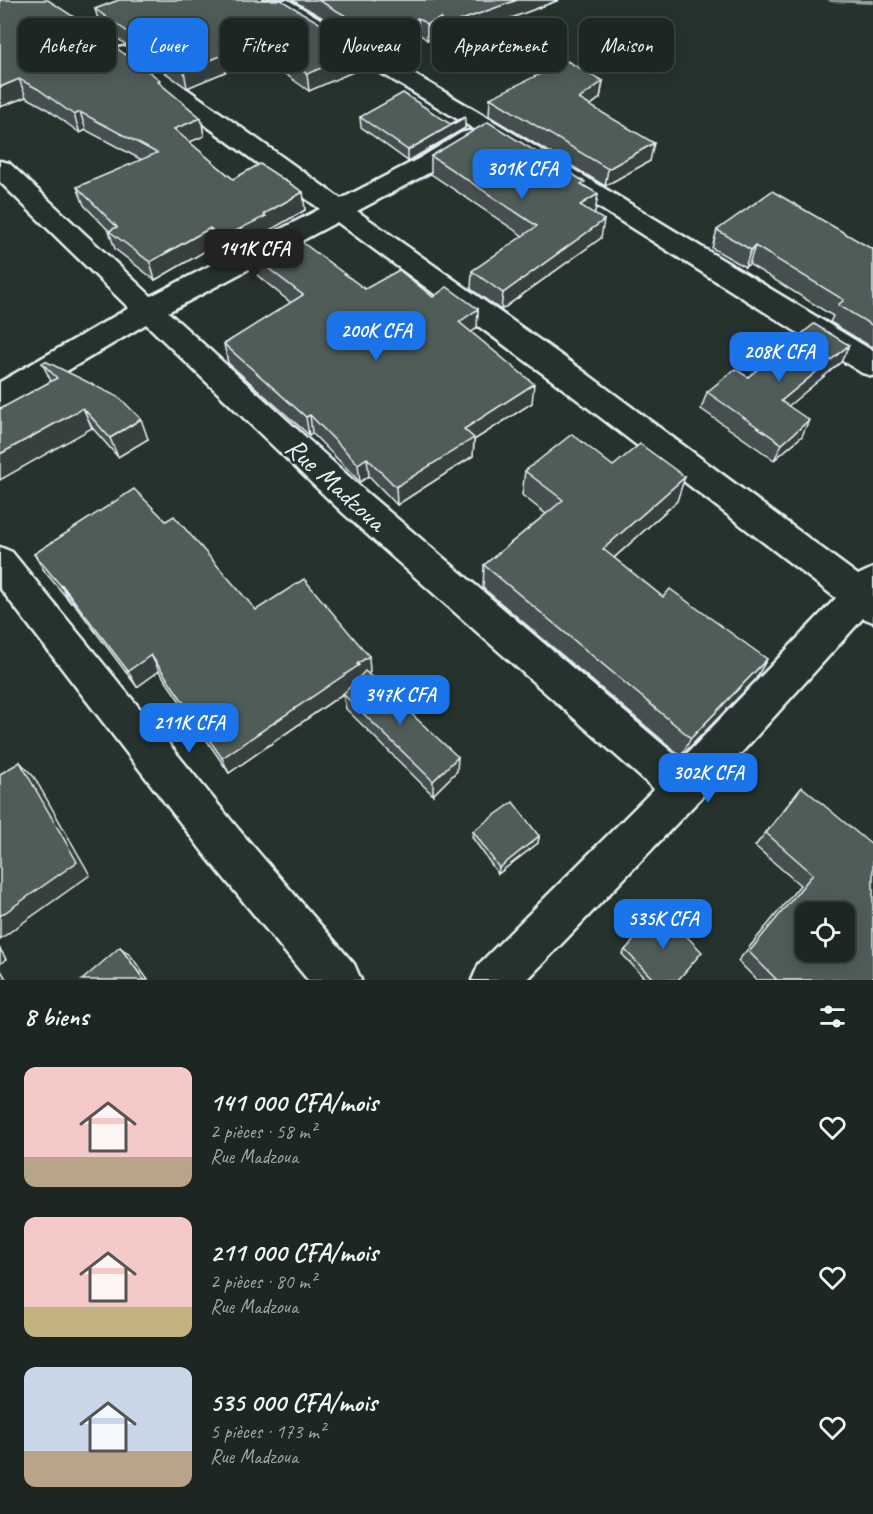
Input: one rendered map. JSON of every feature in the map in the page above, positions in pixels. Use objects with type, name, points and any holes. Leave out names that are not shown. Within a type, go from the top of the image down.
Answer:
[{"type":"street","points":[[274,0],[487,127],[873,365]]},
{"type":"street","points":[[116,49],[869,595],[495,980]]},
{"type":"street","points":[[0,396],[148,310],[429,163],[487,127]]},
{"type":"street","name":"Rue Madzoua","points":[[0,168],[148,310],[355,502],[683,788]]},
{"type":"street","points":[[0,562],[224,845],[338,980]]},
{"type":"building","points":[[0,0],[48,0],[75,18],[18,18],[18,72],[116,72],[116,48],[128,57],[128,72],[149,72],[201,118],[174,129],[233,179],[260,164],[303,192],[264,214],[266,216],[221,238],[210,228],[150,262],[109,231],[117,227],[77,187],[157,153],[80,112],[74,115],[38,89],[19,79],[0,87]]},
{"type":"building","points":[[119,0],[281,0],[320,23],[320,69],[307,74],[304,72],[308,72],[308,18],[220,18],[220,56],[208,61],[208,18],[128,18],[128,32],[116,24],[116,18],[108,18],[95,9]]},
{"type":"building","points":[[318,0],[517,0],[467,18],[432,18],[432,22],[427,24],[420,18],[349,18]]},
{"type":"building","points":[[567,61],[579,68],[579,72],[587,72],[603,81],[579,99],[654,143],[608,169],[490,98],[544,72],[567,72]]},
{"type":"building","points":[[403,93],[450,124],[465,117],[408,150],[360,117]]},
{"type":"building","points":[[488,122],[585,182],[581,184],[598,194],[580,205],[604,220],[503,293],[472,271],[537,226],[431,156]]},
{"type":"building","points":[[772,191],[873,249],[873,326],[838,305],[844,300],[755,246],[751,250],[717,230]]},
{"type":"building","points":[[287,231],[365,289],[399,270],[433,297],[447,287],[478,309],[459,322],[534,384],[464,429],[474,438],[396,487],[367,458],[358,464],[310,415],[306,417],[224,344],[303,295],[247,252]]},
{"type":"building","points":[[814,324],[849,345],[781,401],[809,420],[782,444],[707,392],[735,369],[748,377]]},
{"type":"building","points":[[45,361],[120,398],[141,419],[110,438],[83,408],[0,454],[0,409],[57,378],[42,363]]},
{"type":"building","points":[[572,434],[613,466],[640,444],[685,477],[603,549],[663,597],[670,589],[767,659],[691,738],[484,565],[563,500],[525,471]]},
{"type":"building","points":[[134,489],[166,521],[174,516],[256,610],[304,579],[369,656],[222,758],[151,655],[128,671],[62,585],[34,554]]},
{"type":"building","points":[[365,671],[458,757],[433,781],[343,694]]},
{"type":"building","points":[[20,762],[77,862],[0,916],[0,774]]},
{"type":"building","points":[[802,787],[873,846],[873,980],[777,980],[749,952],[813,874],[766,833]]},
{"type":"building","points":[[513,802],[539,836],[499,868],[473,831]]},
{"type":"building","points":[[661,910],[702,952],[678,980],[654,980],[625,950]]},
{"type":"building","points":[[120,947],[144,980],[82,980]]},
{"type":"waterway","points":[[831,0],[873,2]]}]
